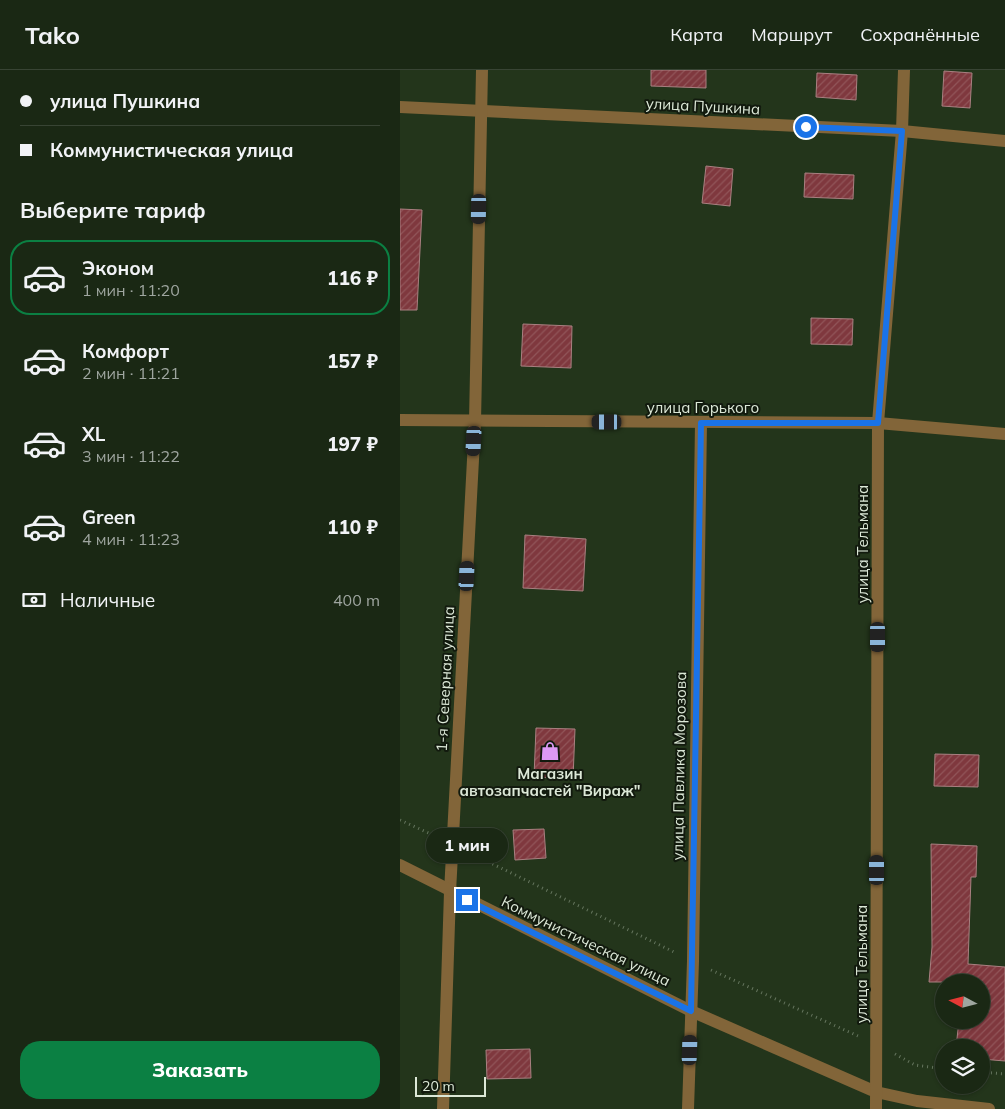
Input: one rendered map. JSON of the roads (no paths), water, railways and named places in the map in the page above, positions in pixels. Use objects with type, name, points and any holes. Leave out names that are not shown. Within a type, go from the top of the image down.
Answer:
[{"type":"street","name":"1-я Северная улица","points":[[443,1109],[450,892],[475,422],[482,70]]},
{"type":"street","name":"улица Тельмана","points":[[876,1109],[878,423],[902,131],[904,70]]},
{"type":"street","name":"улица Пушкина","points":[[400,107],[902,131],[1005,141]]},
{"type":"street","name":"улица Горького","points":[[400,420],[475,422],[878,423],[1005,434]]},
{"type":"street","name":"улица Павлика Морозова","points":[[688,1109],[693,961],[701,423]]},
{"type":"street","name":"Коммунистическая улица","points":[[400,866],[691,1011],[876,1092],[917,1101],[989,1109]]},
{"type":"place","name":"Магазин автозапчастей \"Вираж\"","points":[[550,751]]}]
